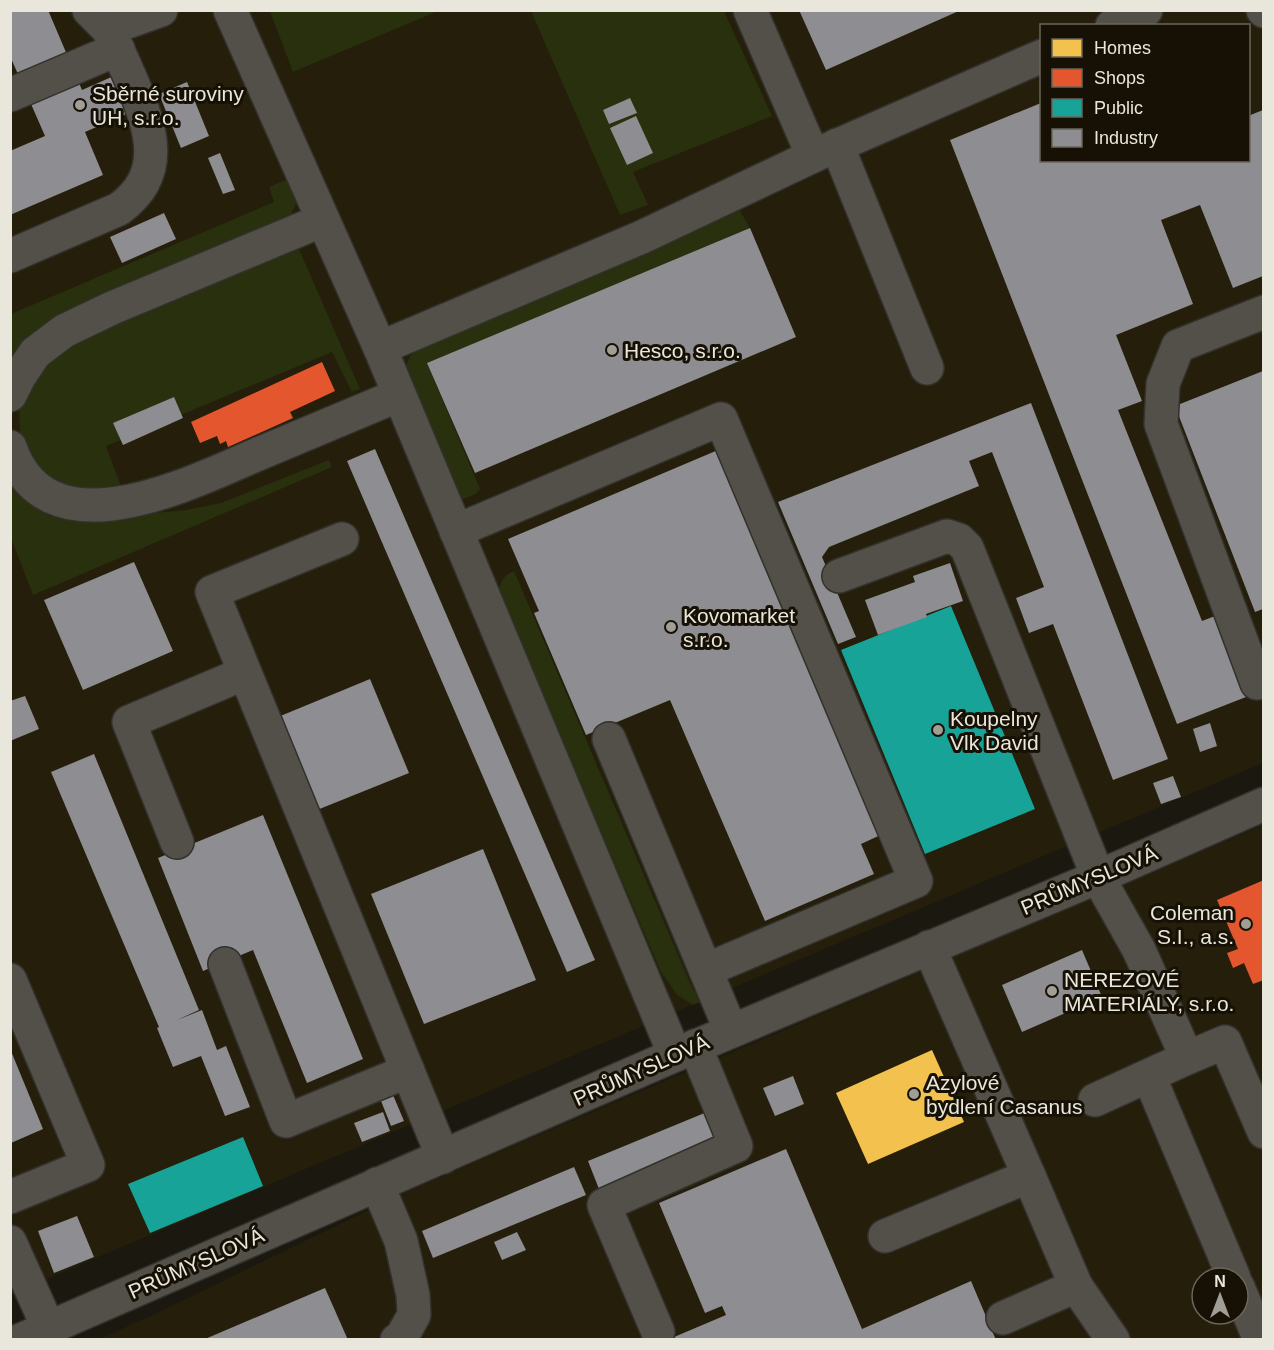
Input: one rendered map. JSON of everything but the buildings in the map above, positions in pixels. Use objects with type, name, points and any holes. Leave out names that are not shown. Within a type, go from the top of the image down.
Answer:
[{"type":"street","points":[[10,95],[105,30],[161,10]]},
{"type":"street","points":[[750,10],[825,151],[927,368]]},
{"type":"street","points":[[1116,24],[1146,10]]},
{"type":"street","points":[[229,12],[380,348],[456,531],[685,1050],[736,1146],[604,1205],[658,1332]]},
{"type":"street","points":[[10,256],[119,209],[140,189],[148,170],[152,149],[150,131],[105,30]]},
{"type":"street","points":[[380,348],[642,237],[825,151],[1040,56]]},
{"type":"street","points":[[10,395],[35,353],[64,331],[112,308],[323,220]]},
{"type":"street","points":[[1257,683],[1161,424],[1163,384],[1178,346],[1263,312]]},
{"type":"street","points":[[10,447],[20,471],[47,494],[78,504],[118,503],[147,498],[199,479],[399,395]]},
{"type":"street","points":[[456,531],[721,419],[916,881],[706,970]]},
{"type":"street","points":[[839,576],[946,536],[959,540],[967,548],[1098,878],[1139,950],[1187,1058]]},
{"type":"street","points":[[342,539],[212,592],[443,1157]]},
{"type":"street","points":[[177,843],[129,722],[245,674]]},
{"type":"street","points":[[609,739],[731,1031]]},
{"type":"street","name":"PRŮMYSLOVÁ","points":[[34,1334],[685,1050],[1098,878],[1263,804]]},
{"type":"street","points":[[929,947],[1076,1286],[1113,1340]]},
{"type":"street","points":[[225,964],[286,1121],[408,1071]]},
{"type":"street","points":[[10,980],[88,1165],[10,1197]]},
{"type":"street","points":[[1095,1100],[1225,1042],[1263,1132]]},
{"type":"street","points":[[1149,1076],[1229,1266]]},
{"type":"street","points":[[885,1236],[1029,1176]]},
{"type":"street","points":[[377,1184],[401,1241],[413,1295],[414,1315],[401,1338],[397,1340]]},
{"type":"street","points":[[10,1242],[34,1334]]},
{"type":"street","points":[[1004,1318],[1076,1286]]},
{"type":"street","points":[[1250,1316],[1260,1340]]},
{"type":"shaded area","points":[[11,11],[1263,11],[1263,763],[11,1294]]},
{"type":"shaded area","points":[[1263,825],[1263,1339],[97,1340],[403,1193]]},
{"type":"green space","points":[[270,10],[438,11],[293,72]]},
{"type":"green space","points":[[531,11],[724,11],[772,116],[633,172],[648,205],[620,215]]},
{"type":"green space","points":[[288,179],[296,204],[289,218],[59,314],[32,334],[11,359],[11,314],[274,202],[269,187]]},
{"type":"green space","points":[[740,211],[750,228],[427,363],[480,489],[476,494],[458,501],[403,374],[410,356],[423,344]]},
{"type":"green space","points":[[299,249],[360,389],[352,392],[332,352],[106,446],[122,489],[102,491],[62,486],[43,475],[20,435],[19,405],[47,356],[143,308]]},
{"type":"green space","points":[[329,460],[332,467],[33,595],[11,538],[10,479],[101,518],[186,510],[221,503]]},
{"type":"green space","points":[[514,571],[700,1002],[693,1005],[677,995],[661,972],[500,595],[502,580]]},
{"type":"place","name":"Sběrné suroviny UH, s.r.o.","points":[[80,105]]},
{"type":"place","name":"Hesco, s.r.o.","points":[[612,350]]},
{"type":"place","name":"Kovomarket s.r.o.","points":[[671,627]]},
{"type":"place","name":"Koupelny Vlk David","points":[[938,730]]},
{"type":"place","name":"Coleman S.I., a.s.","points":[[1246,924]]},
{"type":"place","name":"NEREZOVÉ MATERIÁLY, s.r.o.","points":[[1052,991]]},
{"type":"place","name":"Azylové bydlení Casanus","points":[[914,1094]]}]
